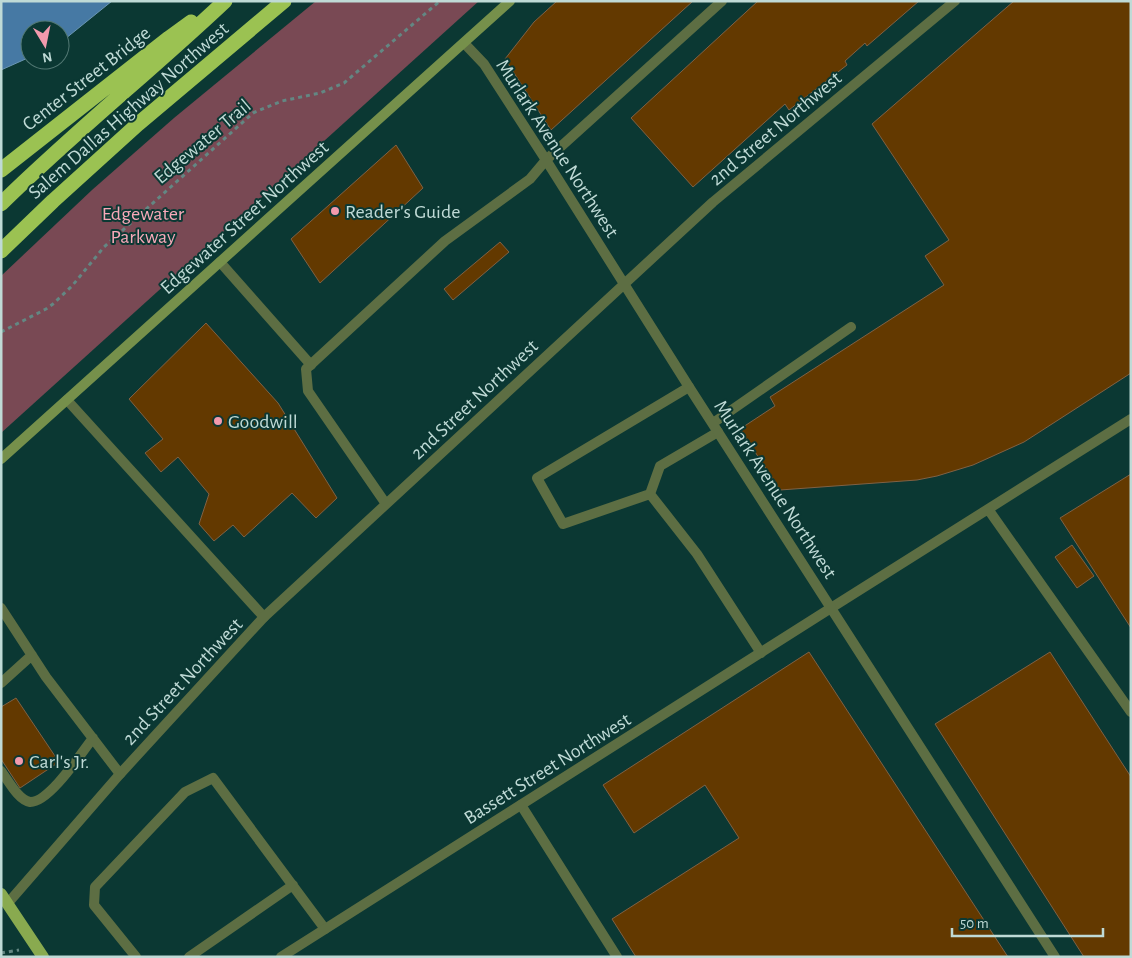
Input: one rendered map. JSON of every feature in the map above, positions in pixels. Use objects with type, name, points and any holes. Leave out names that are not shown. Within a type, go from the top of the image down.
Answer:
[{"type":"highway","name":"Center Street Bridge","points":[[1,170],[169,38],[221,1]]},
{"type":"highway","name":"Salem Dallas Highway Northwest","points":[[1,204],[225,1]]},
{"type":"highway","name":"Salem Dallas Highway Northwest","points":[[1,251],[138,124],[284,1]]},
{"type":"main road","name":"Edgewater Street Northwest","points":[[1,459],[510,1]]},
{"type":"main road","points":[[4,899],[43,957]]},
{"type":"street","points":[[309,367],[445,241],[530,179],[546,160],[722,1]]},
{"type":"street","name":"2nd Street Northwest","points":[[4,899],[49,856],[120,774],[264,617],[713,202],[955,1]]},
{"type":"street","name":"Murlark Avenue Northwest","points":[[464,43],[484,64],[1055,957]]},
{"type":"street","points":[[220,262],[309,367],[308,391],[386,504]]},
{"type":"street","points":[[713,423],[851,327]]},
{"type":"street","points":[[650,494],[563,524],[537,478],[689,387]]},
{"type":"street","points":[[67,400],[264,617]]},
{"type":"street","name":"Bassett Street Northwest","points":[[281,957],[1131,419]]},
{"type":"street","points":[[650,494],[660,466],[718,432]]},
{"type":"street","points":[[650,494],[697,554],[761,653]]},
{"type":"street","points":[[988,509],[1131,712]]},
{"type":"street","points":[[1,608],[46,677],[120,774]]},
{"type":"street","points":[[1,683],[32,656]]},
{"type":"street","points":[[1,771],[21,798],[30,802],[39,800],[50,792],[93,738]]},
{"type":"street","points":[[136,957],[94,905],[95,887],[185,792],[213,778],[325,929]]},
{"type":"street","points":[[520,805],[617,957]]},
{"type":"street","points":[[189,957],[293,886]]},
{"type":"path","name":"Edgewater Trail","points":[[1,332],[46,310],[53,304],[72,286],[104,247],[253,113],[282,102],[329,91],[344,83],[440,1]]},
{"type":"green space","name":"Edgewater Parkway","points":[[316,1],[479,1],[1,433],[1,276],[92,190],[174,118]]},
{"type":"water","points":[[1,1],[112,1],[70,35],[70,20],[20,20],[20,61],[1,70]]},
{"type":"building","points":[[557,1],[693,1],[551,130],[505,59],[534,22]]},
{"type":"building","points":[[758,1],[919,1],[867,46],[865,43],[845,61],[847,65],[789,110],[785,104],[693,187],[631,118]]},
{"type":"building","points":[[1014,1],[1131,1],[1131,373],[1024,442],[973,465],[917,480],[780,490],[740,429],[775,406],[770,397],[944,285],[925,256],[949,240],[872,124]]},
{"type":"building","points":[[396,145],[423,188],[320,283],[291,239]]},
{"type":"building","points":[[500,242],[509,252],[453,300],[444,289]]},
{"type":"building","name":"Goodwill","points":[[206,323],[278,403],[337,498],[316,518],[292,493],[244,537],[233,525],[214,541],[199,524],[209,494],[178,457],[161,472],[145,453],[163,439],[129,399]]},
{"type":"building","points":[[1131,474],[1131,628],[1060,518]]},
{"type":"building","points":[[1072,545],[1094,576],[1077,588],[1055,557]]},
{"type":"building","points":[[809,652],[1008,957],[636,957],[612,919],[739,838],[705,785],[634,833],[603,785]]},
{"type":"building","points":[[1050,652],[1131,777],[1131,957],[1084,957],[935,724]]},
{"type":"building","points":[[16,698],[59,762],[20,788],[1,759],[1,707]]},
{"type":"place","name":"Reader's Guide","points":[[335,211]]},
{"type":"place","name":"Goodwill","points":[[218,421]]},
{"type":"place","name":"Carl's Jr.","points":[[19,761]]}]
